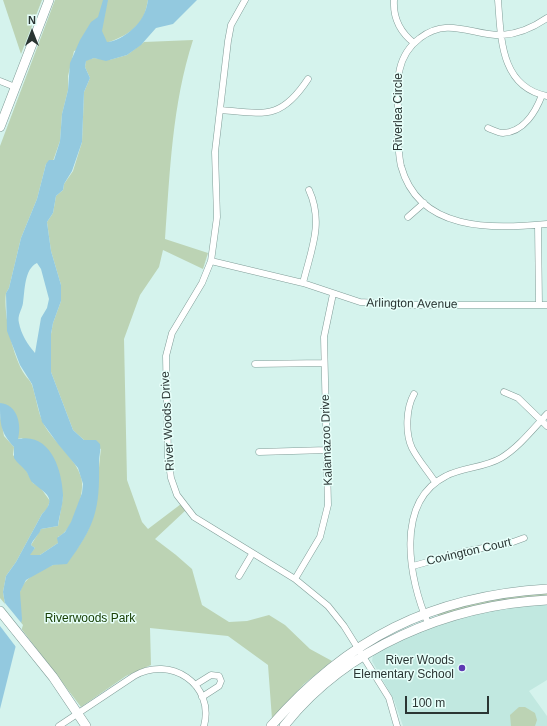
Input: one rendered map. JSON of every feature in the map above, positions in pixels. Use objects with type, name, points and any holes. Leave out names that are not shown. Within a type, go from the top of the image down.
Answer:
[{"type":"main road","points":[[0,127],[49,0]]},
{"type":"main road","points":[[271,726],[306,689],[332,666],[357,648],[391,628],[424,614],[462,601],[547,589]]},
{"type":"main road","points":[[284,726],[311,697],[363,657],[392,640],[428,623],[489,606],[547,600]]},
{"type":"main road","points":[[0,611],[53,677],[86,726]]},
{"type":"street","name":"River Woods Drive","points":[[245,0],[231,26],[226,53],[214,161],[216,226],[211,261],[202,283],[174,329],[167,348],[165,365],[169,469],[177,495],[189,511],[201,522],[295,579],[312,591],[331,609],[389,698],[397,726]]},
{"type":"street","points":[[394,0],[398,23],[405,35],[414,43]]},
{"type":"street","points":[[488,128],[501,133],[517,128],[533,114],[545,95],[524,85],[514,74],[504,56],[498,0]]},
{"type":"street","name":"Riverlea Circle","points":[[423,202],[406,177],[402,166],[398,144],[397,77],[404,55],[414,43],[426,33],[446,28],[464,28],[501,35],[529,28],[547,18]]},
{"type":"street","points":[[220,110],[256,114],[272,112],[283,107],[298,94],[308,79]]},
{"type":"street","points":[[0,81],[15,87]]},
{"type":"street","points":[[302,283],[317,223],[315,203],[309,190]]},
{"type":"street","points":[[408,217],[423,202],[441,215],[462,223],[485,225],[547,224]]},
{"type":"street","points":[[538,225],[539,305]]},
{"type":"street","name":"Arlington Avenue","points":[[211,261],[302,283],[360,302],[390,305],[547,305]]},
{"type":"street","name":"Kalamazoo Drive","points":[[295,579],[320,537],[326,516],[329,495],[324,363],[325,328],[333,294]]},
{"type":"street","points":[[255,364],[324,363]]},
{"type":"street","points":[[504,392],[518,398],[547,426]]},
{"type":"street","points":[[414,394],[408,412],[410,442],[416,456],[435,482]]},
{"type":"street","points":[[428,623],[415,587],[411,525],[422,496],[435,482],[454,472],[492,462],[501,458],[547,414]]},
{"type":"street","points":[[259,452],[327,450]]},
{"type":"street","name":"Covington Court","points":[[413,566],[524,538]]},
{"type":"street","points":[[239,576],[252,554]]},
{"type":"street","points":[[59,726],[134,676],[151,669],[163,668],[176,671],[195,685],[202,697],[205,710],[204,726]]},
{"type":"street","points":[[195,685],[211,675],[219,676],[221,681],[219,686],[202,697]]},
{"type":"shaded area","name":"River Woods Elementary School","points":[[547,603],[547,680],[529,691],[547,716],[547,726],[403,726],[394,700],[372,661],[373,655],[400,639],[481,611]]},
{"type":"green space","points":[[3,0],[42,0],[21,54]]},
{"type":"green space","points":[[55,0],[148,0],[144,15],[132,30],[123,36],[104,44],[74,51],[68,76],[68,90],[62,114],[60,141],[53,161],[46,164],[37,199],[21,238],[9,288],[6,293],[6,312],[10,335],[17,358],[25,375],[32,385],[45,426],[79,471],[82,484],[82,492],[77,510],[69,527],[58,537],[58,543],[40,555],[29,555],[35,548],[31,545],[41,529],[58,526],[63,497],[22,438],[17,439],[0,403],[0,146]]},
{"type":"green space","name":"Riverwoods Park","points":[[193,40],[180,89],[176,114],[165,239],[208,253],[203,269],[163,250],[159,267],[140,295],[124,339],[127,480],[142,522],[148,529],[181,504],[186,510],[155,539],[192,569],[202,605],[229,622],[247,621],[269,615],[285,625],[310,649],[332,661],[304,684],[272,719],[268,665],[228,636],[150,628],[151,665],[126,676],[81,707],[20,627],[21,616],[19,600],[22,587],[25,582],[35,574],[53,565],[63,564],[70,559],[90,527],[96,502],[101,449],[84,440],[73,430],[51,372],[51,334],[53,323],[61,301],[61,285],[51,251],[47,222],[53,213],[56,196],[63,190],[64,184],[73,171],[82,142],[84,92],[90,78],[85,67],[86,60],[94,58],[109,60],[127,55],[144,42]]},
{"type":"green space","points":[[0,415],[4,436],[14,447],[13,455],[26,470],[33,483],[40,487],[50,501],[47,509],[42,514],[16,562],[6,576],[3,592],[5,604],[0,598]]},
{"type":"green space","points":[[547,592],[547,597],[479,605],[439,616],[436,614],[482,599]]},
{"type":"green space","points":[[519,707],[525,707],[535,713],[537,720],[535,726],[511,726],[510,715]]},
{"type":"water","points":[[103,0],[108,0],[102,31],[107,42],[122,37],[137,25],[144,14],[148,0],[197,0],[173,24],[156,28],[141,45],[127,55],[106,61],[94,58],[86,61],[85,67],[90,78],[84,92],[82,142],[72,171],[64,184],[63,190],[56,196],[53,213],[47,222],[51,251],[61,285],[61,301],[53,323],[51,334],[51,372],[73,430],[84,440],[96,440],[100,444],[97,506],[90,528],[67,564],[53,565],[26,580],[20,592],[22,619],[0,709],[0,617],[5,604],[3,592],[6,576],[16,562],[42,514],[47,508],[49,500],[48,496],[32,482],[14,458],[14,447],[3,432],[0,416],[0,403],[11,407],[17,416],[19,421],[18,439],[29,438],[38,441],[46,447],[57,464],[60,474],[63,495],[58,526],[41,529],[31,545],[35,548],[30,555],[40,555],[58,543],[57,538],[65,532],[71,522],[82,493],[83,484],[78,468],[42,422],[32,384],[20,365],[7,331],[6,293],[9,288],[21,238],[37,199],[46,164],[49,160],[54,160],[60,141],[62,114],[68,90],[70,63],[80,40],[91,22],[98,17]],"holes":[[[37,263],[41,269],[49,299],[47,308],[41,318],[35,353],[23,335],[19,317],[23,303],[27,275]]]},
{"type":"pier","points":[[5,603],[23,625],[16,647],[0,626],[0,616]]},
{"type":"place","name":"River Woods Elementary School","points":[[462,668]]}]
